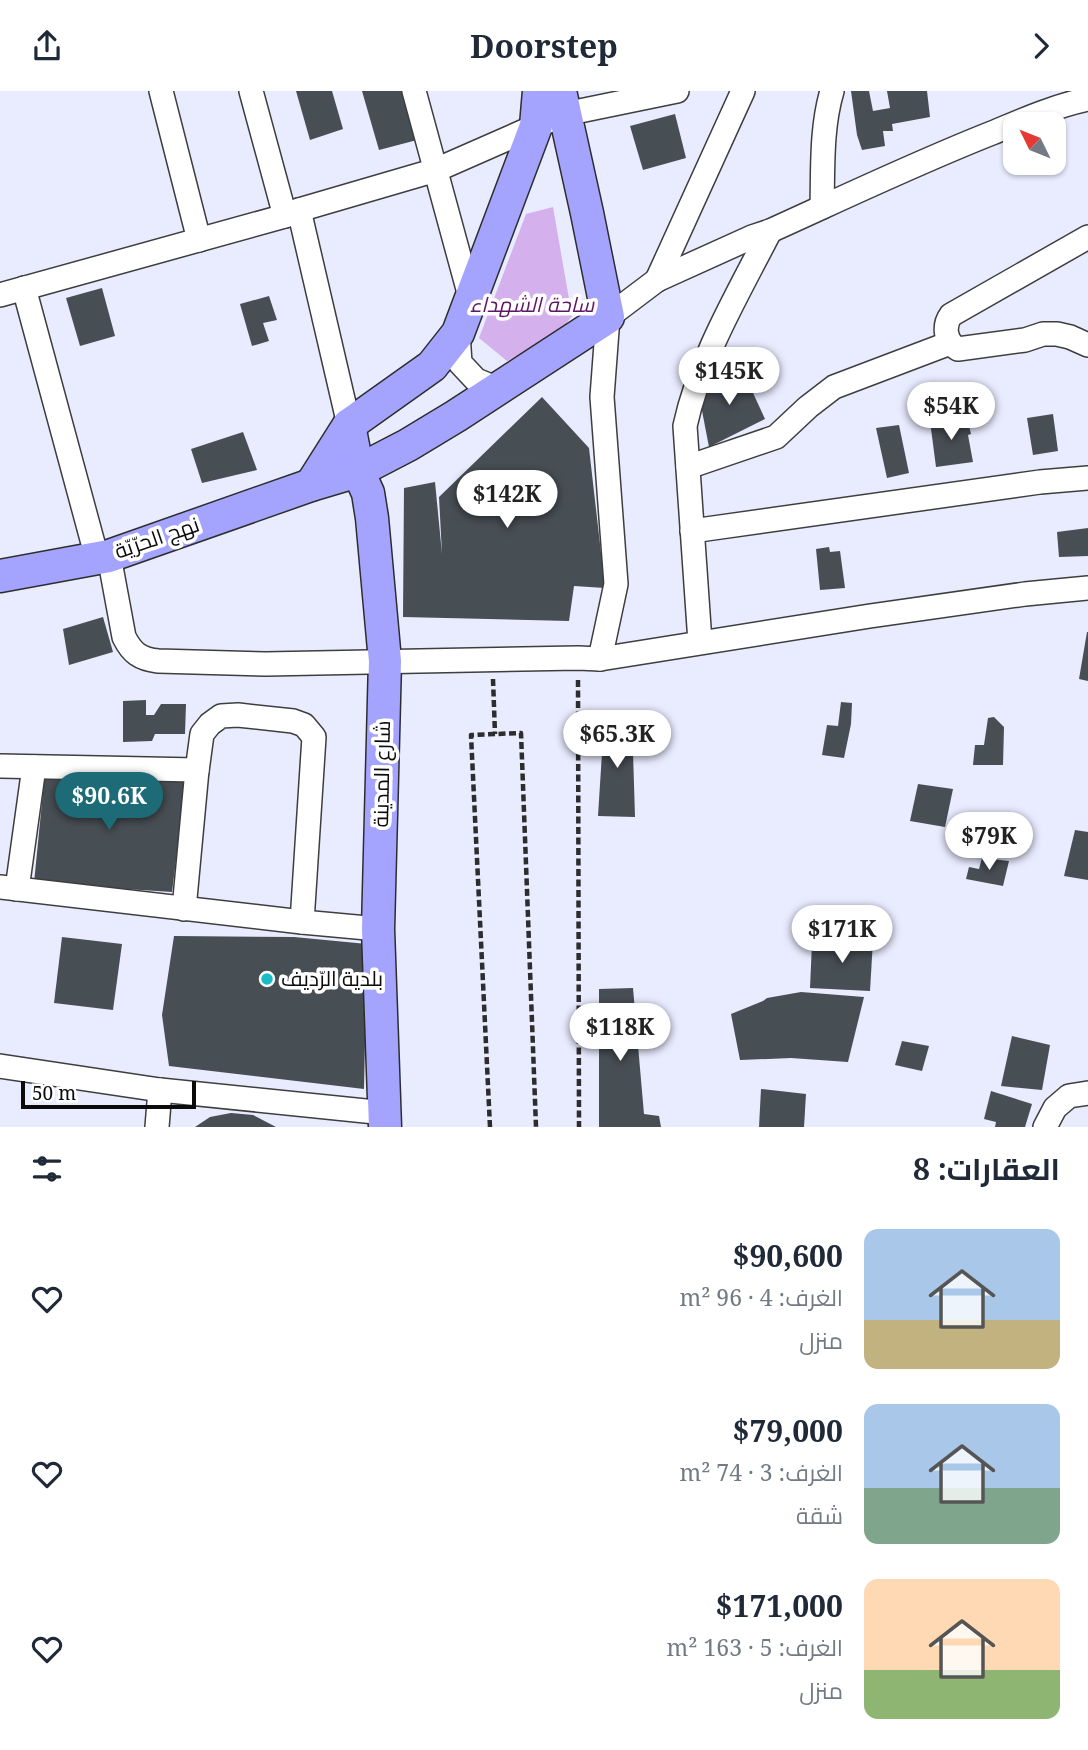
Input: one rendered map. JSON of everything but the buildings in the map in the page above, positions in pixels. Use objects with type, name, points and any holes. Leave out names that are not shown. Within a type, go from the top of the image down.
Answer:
[{"type":"street","points":[[161,91],[199,240]]},
{"type":"street","points":[[251,91],[292,213],[349,425]]},
{"type":"street","points":[[414,91],[471,299]]},
{"type":"street","points":[[311,485],[349,425],[432,366],[458,333],[536,126],[539,91]]},
{"type":"street","points":[[0,295],[436,170],[536,126],[562,103],[677,91]]},
{"type":"street","points":[[657,280],[743,91]]},
{"type":"street","points":[[822,208],[823,150],[832,91]]},
{"type":"street","points":[[608,317],[657,280],[893,174],[1065,104],[1088,99]]},
{"type":"street","points":[[562,103],[608,317],[602,397],[616,584],[597,658]]},
{"type":"street","points":[[692,643],[692,531],[685,426],[704,363],[761,234]]},
{"type":"street","points":[[1088,237],[951,315],[946,321],[946,334],[950,343],[958,349],[1025,340],[1043,334],[1070,337],[1088,345]]},
{"type":"street","points":[[24,288],[124,637],[129,646],[146,660],[266,664],[597,658],[883,614],[1088,588]]},
{"type":"street","name":"نهج الحرّيّة","points":[[0,576],[103,557],[358,471],[408,445],[608,317]]},
{"type":"street","points":[[458,333],[460,363],[475,380],[498,389]]},
{"type":"street","points":[[688,467],[776,437],[834,387],[950,343]]},
{"type":"street","name":"شارع المدينة","points":[[349,425],[358,471],[368,493],[372,518],[385,661],[378,929],[385,1120]]},
{"type":"street","points":[[692,531],[1040,482],[1088,478]]},
{"type":"street","points":[[184,909],[202,734],[221,716],[239,715],[293,721],[304,725],[314,737],[302,922]]},
{"type":"street","points":[[0,765],[197,771]]},
{"type":"street","points":[[34,767],[8,888],[378,929]]},
{"type":"street","points":[[0,1066],[385,1120]]},
{"type":"street","points":[[157,1127],[160,1090]]},
{"type":"street","points":[[1045,1127],[1055,1108],[1069,1096],[1088,1093]]},
{"type":"path","points":[[579,1127],[597,658]]},
{"type":"path","points":[[492,660],[495,734]]},
{"type":"path","points":[[490,1127],[471,735],[521,733],[536,1127]]},
{"type":"green space","name":"ساحة الشهداء","points":[[553,207],[572,316],[560,332],[507,361],[479,338],[526,214]]},
{"type":"place","name":"بلدية الرّديف","points":[[267,979]]}]
